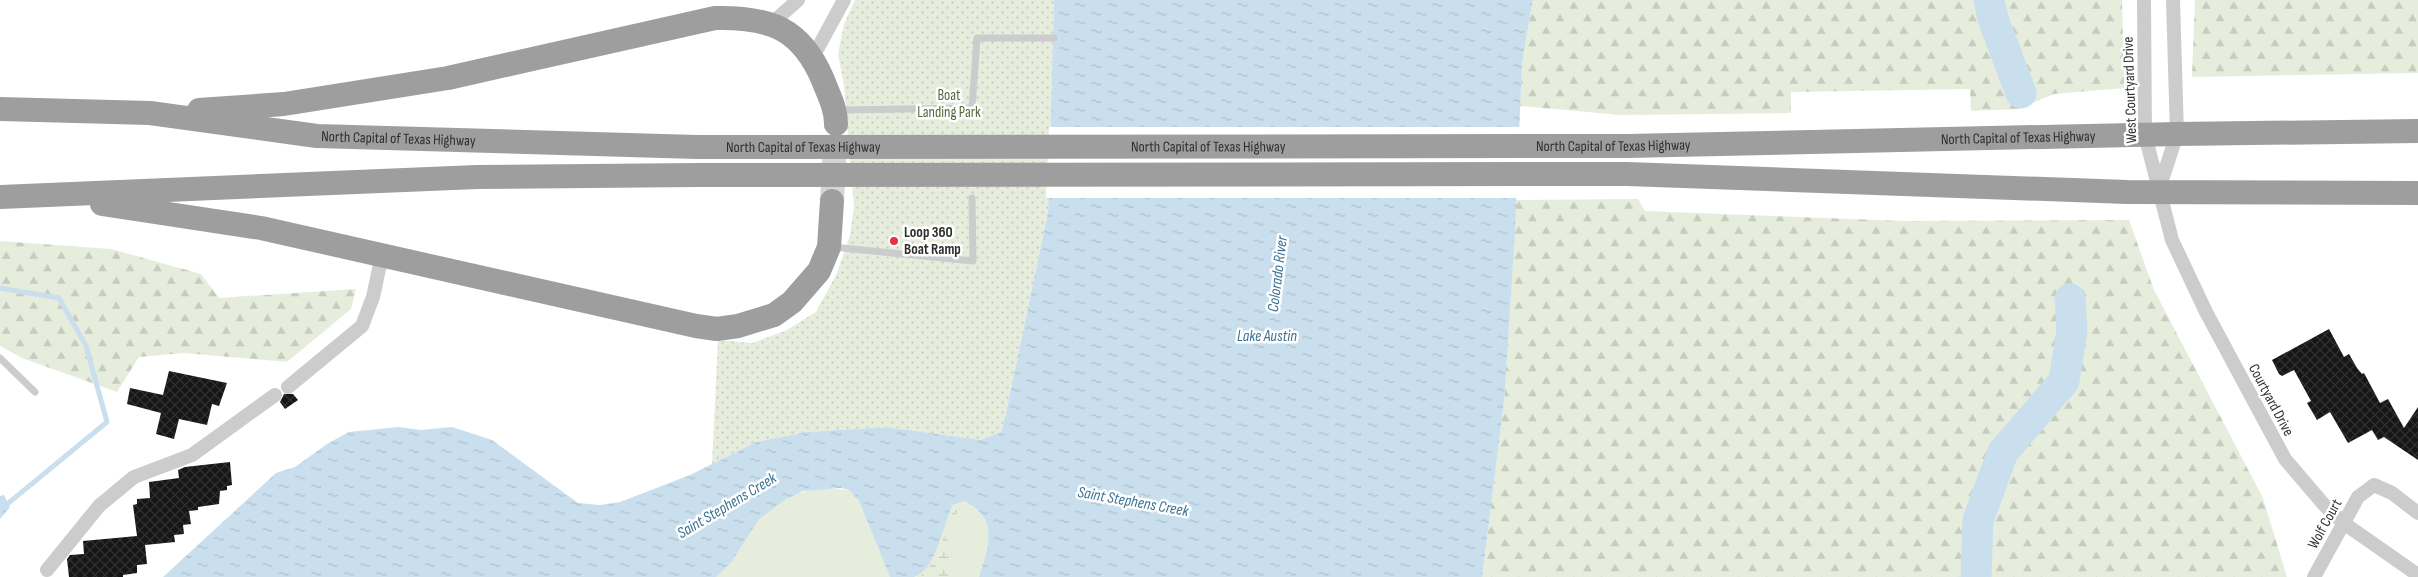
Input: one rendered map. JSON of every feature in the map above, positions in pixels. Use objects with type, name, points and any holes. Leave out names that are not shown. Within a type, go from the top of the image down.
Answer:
[{"type":"highway","points":[[150,113],[284,104],[448,78],[715,18],[744,17],[771,24],[794,37],[813,58],[836,117]]},
{"type":"highway","name":"North Capital of Texas Highway","points":[[0,109],[150,113],[317,136],[697,147],[1627,146],[2177,134],[2418,131]]},
{"type":"highway","name":"North Capital of Texas Highway","points":[[0,196],[46,196],[477,178],[697,175],[1627,174],[2158,192],[2418,193]]},
{"type":"highway","points":[[46,196],[261,228],[696,326],[717,329],[738,326],[774,315],[792,302],[819,271],[830,247],[832,201]]},
{"type":"street","points":[[771,24],[798,0]]},
{"type":"street","points":[[813,58],[844,0]]},
{"type":"street","name":"West Courtyard Drive","points":[[2144,0],[2145,135],[2158,192]]},
{"type":"street","points":[[2158,192],[2177,134],[2173,0]]},
{"type":"street","name":"Courtyard Drive","points":[[2158,192],[2172,240],[2206,312],[2285,459],[2321,501],[2345,524],[2418,575]]},
{"type":"street","points":[[288,387],[362,326],[373,297],[382,255]]},
{"type":"street","points":[[47,570],[99,506],[134,477],[192,455],[275,395]]},
{"type":"street","name":"Wolf Court","points":[[2314,577],[2345,524],[2358,497],[2374,486],[2392,493],[2418,513]]},
{"type":"lane","points":[[836,117],[972,108],[977,38],[1054,38]]},
{"type":"lane","points":[[830,247],[973,261],[972,198]]},
{"type":"lane","points":[[0,358],[35,392]]},
{"type":"green space","name":"Boat Landing Park","points":[[855,0],[1054,0],[1048,212],[1001,432],[981,440],[887,427],[806,432],[756,442],[712,464],[718,340],[752,343],[785,331],[816,312],[837,273],[850,235],[854,207],[844,85],[838,54],[844,24]]},
{"type":"green space","points":[[1533,0],[2122,0],[2124,88],[2054,94],[2018,109],[1971,111],[1970,89],[1791,92],[1791,113],[1621,115],[1520,106],[1522,63]]},
{"type":"green space","points":[[2195,0],[2418,0],[2418,73],[2192,77]]},
{"type":"green space","points":[[1638,199],[1645,211],[1903,221],[2129,220],[2154,290],[2263,498],[2287,577],[1482,577],[1504,402],[1516,200]]},
{"type":"green space","points":[[0,241],[111,249],[201,274],[219,298],[356,289],[351,309],[287,362],[184,353],[139,357],[117,392],[22,358],[0,346]]},
{"type":"green space","points":[[820,488],[849,490],[859,501],[890,577],[714,577],[757,519],[783,500]]},
{"type":"green space","points":[[964,501],[975,508],[987,525],[988,544],[979,577],[915,577],[924,571],[953,505]]},
{"type":"green space","points":[[954,509],[958,511],[950,522],[947,545],[952,553],[948,577],[919,577],[933,562],[941,546]]},
{"type":"water","name":"Lake Austin","points":[[1054,0],[1533,0],[1522,63],[1515,231],[1504,402],[1482,577],[979,577],[988,544],[987,525],[983,516],[964,501],[953,505],[938,546],[928,566],[922,573],[914,577],[890,577],[859,501],[849,490],[841,488],[803,491],[786,499],[759,519],[732,561],[716,577],[163,577],[276,473],[295,467],[327,444],[349,432],[399,427],[421,430],[452,427],[492,440],[578,503],[600,505],[620,502],[690,475],[756,442],[806,432],[887,427],[981,440],[1001,432],[1048,212]]},
{"type":"water","points":[[4,495],[10,507],[0,519],[0,496]]},
{"type":"pier","points":[[1049,127],[1521,127],[1519,198],[1046,198]]},
{"type":"building","points":[[2329,329],[2344,357],[2349,354],[2357,368],[2362,374],[2364,373],[2380,403],[2388,399],[2404,428],[2418,407],[2418,460],[2384,437],[2378,440],[2372,430],[2348,443],[2330,412],[2317,420],[2307,403],[2311,401],[2294,370],[2282,376],[2279,374],[2272,360]]},
{"type":"building","points":[[169,371],[227,383],[219,406],[212,404],[207,425],[179,419],[174,439],[156,434],[161,413],[127,404],[130,388],[163,395]]},
{"type":"building","points":[[284,394],[293,394],[298,400],[285,409],[280,402]]},
{"type":"building","points":[[230,462],[232,485],[227,486],[227,490],[220,491],[219,504],[198,507],[198,510],[189,511],[191,524],[183,525],[184,534],[174,535],[175,542],[145,545],[147,564],[137,565],[137,573],[123,575],[123,577],[69,577],[67,559],[70,555],[84,554],[83,541],[137,536],[133,505],[137,504],[137,499],[150,498],[149,482],[179,478],[178,470],[185,467]]},
{"type":"waterway","points":[[1989,0],[1993,19],[2021,93]]},
{"type":"waterway","name":"Saint Stephens Creek","points":[[0,288],[59,298],[86,346],[107,422],[0,510]]},
{"type":"waterway","points":[[1976,577],[1978,520],[2003,452],[2064,381],[2072,330],[2070,299]]},
{"type":"tunnel","points":[[832,201],[836,126]]},
{"type":"place","name":"Loop 360 Boat Ramp","points":[[894,241]]},
{"type":"water label","name":"Colorado River","points":[[1278,274]]}]
